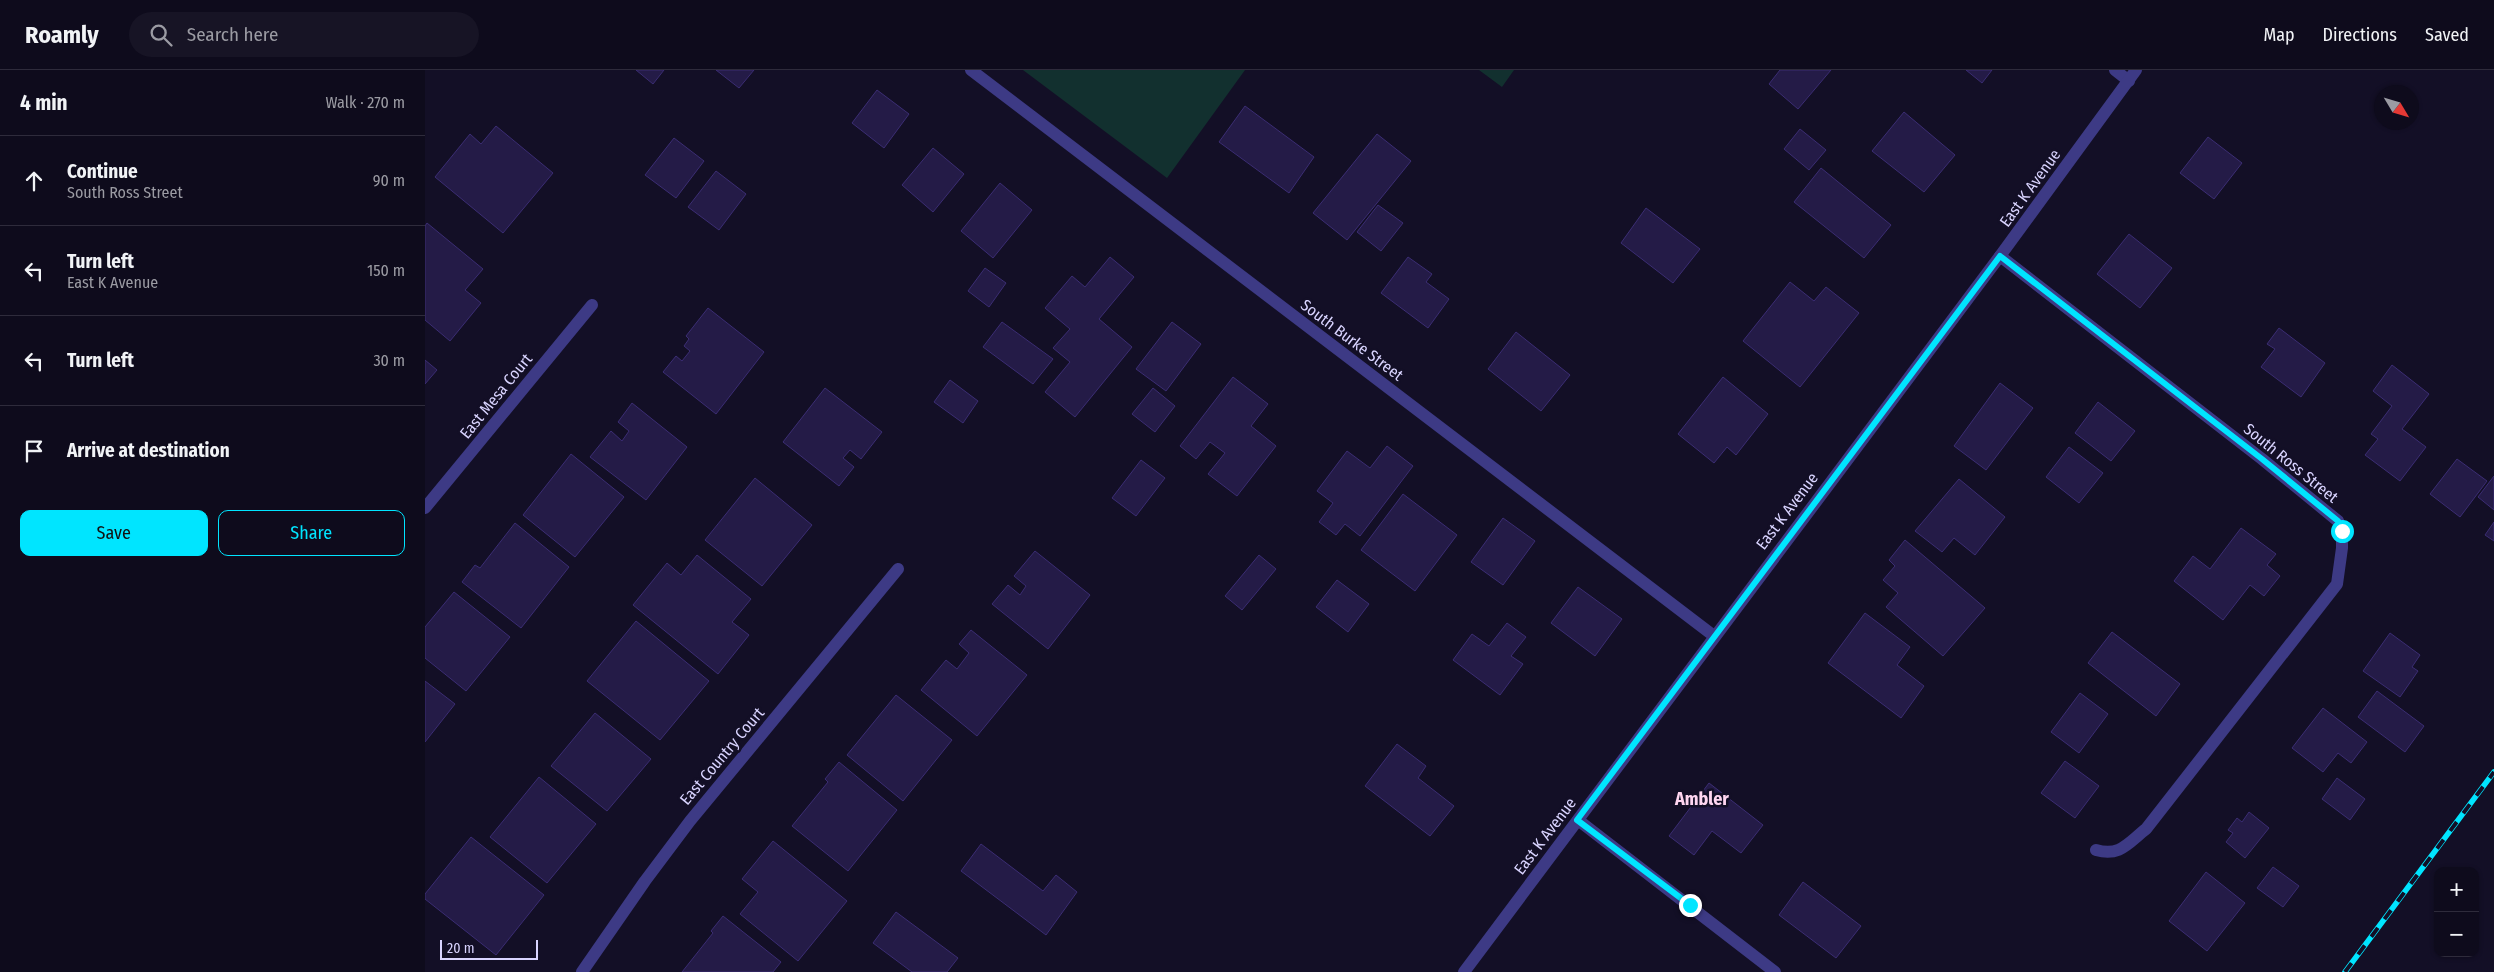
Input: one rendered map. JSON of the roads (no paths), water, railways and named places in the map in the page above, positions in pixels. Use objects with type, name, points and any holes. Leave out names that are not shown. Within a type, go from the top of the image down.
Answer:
[{"type":"street","name":"South Burke Street","points":[[971,70],[1714,636]]},
{"type":"street","points":[[2115,70],[2129,81]]},
{"type":"street","name":"East K Avenue","points":[[1464,972],[2137,70]]},
{"type":"street","name":"South Ross Street","points":[[2000,256],[2269,465],[2338,521],[2342,531],[2337,584],[2146,829],[2116,852],[2108,853],[2096,850]]},
{"type":"street","name":"East Mesa Court","points":[[425,508],[591,305]]},
{"type":"street","name":"East Country Court","points":[[582,972],[645,881],[690,821],[898,569]]},
{"type":"street","points":[[1577,820],[1775,972]]},
{"type":"railway","points":[[2345,972],[2494,772]]},
{"type":"district","name":"Ambler","points":[[1702,799]]}]
